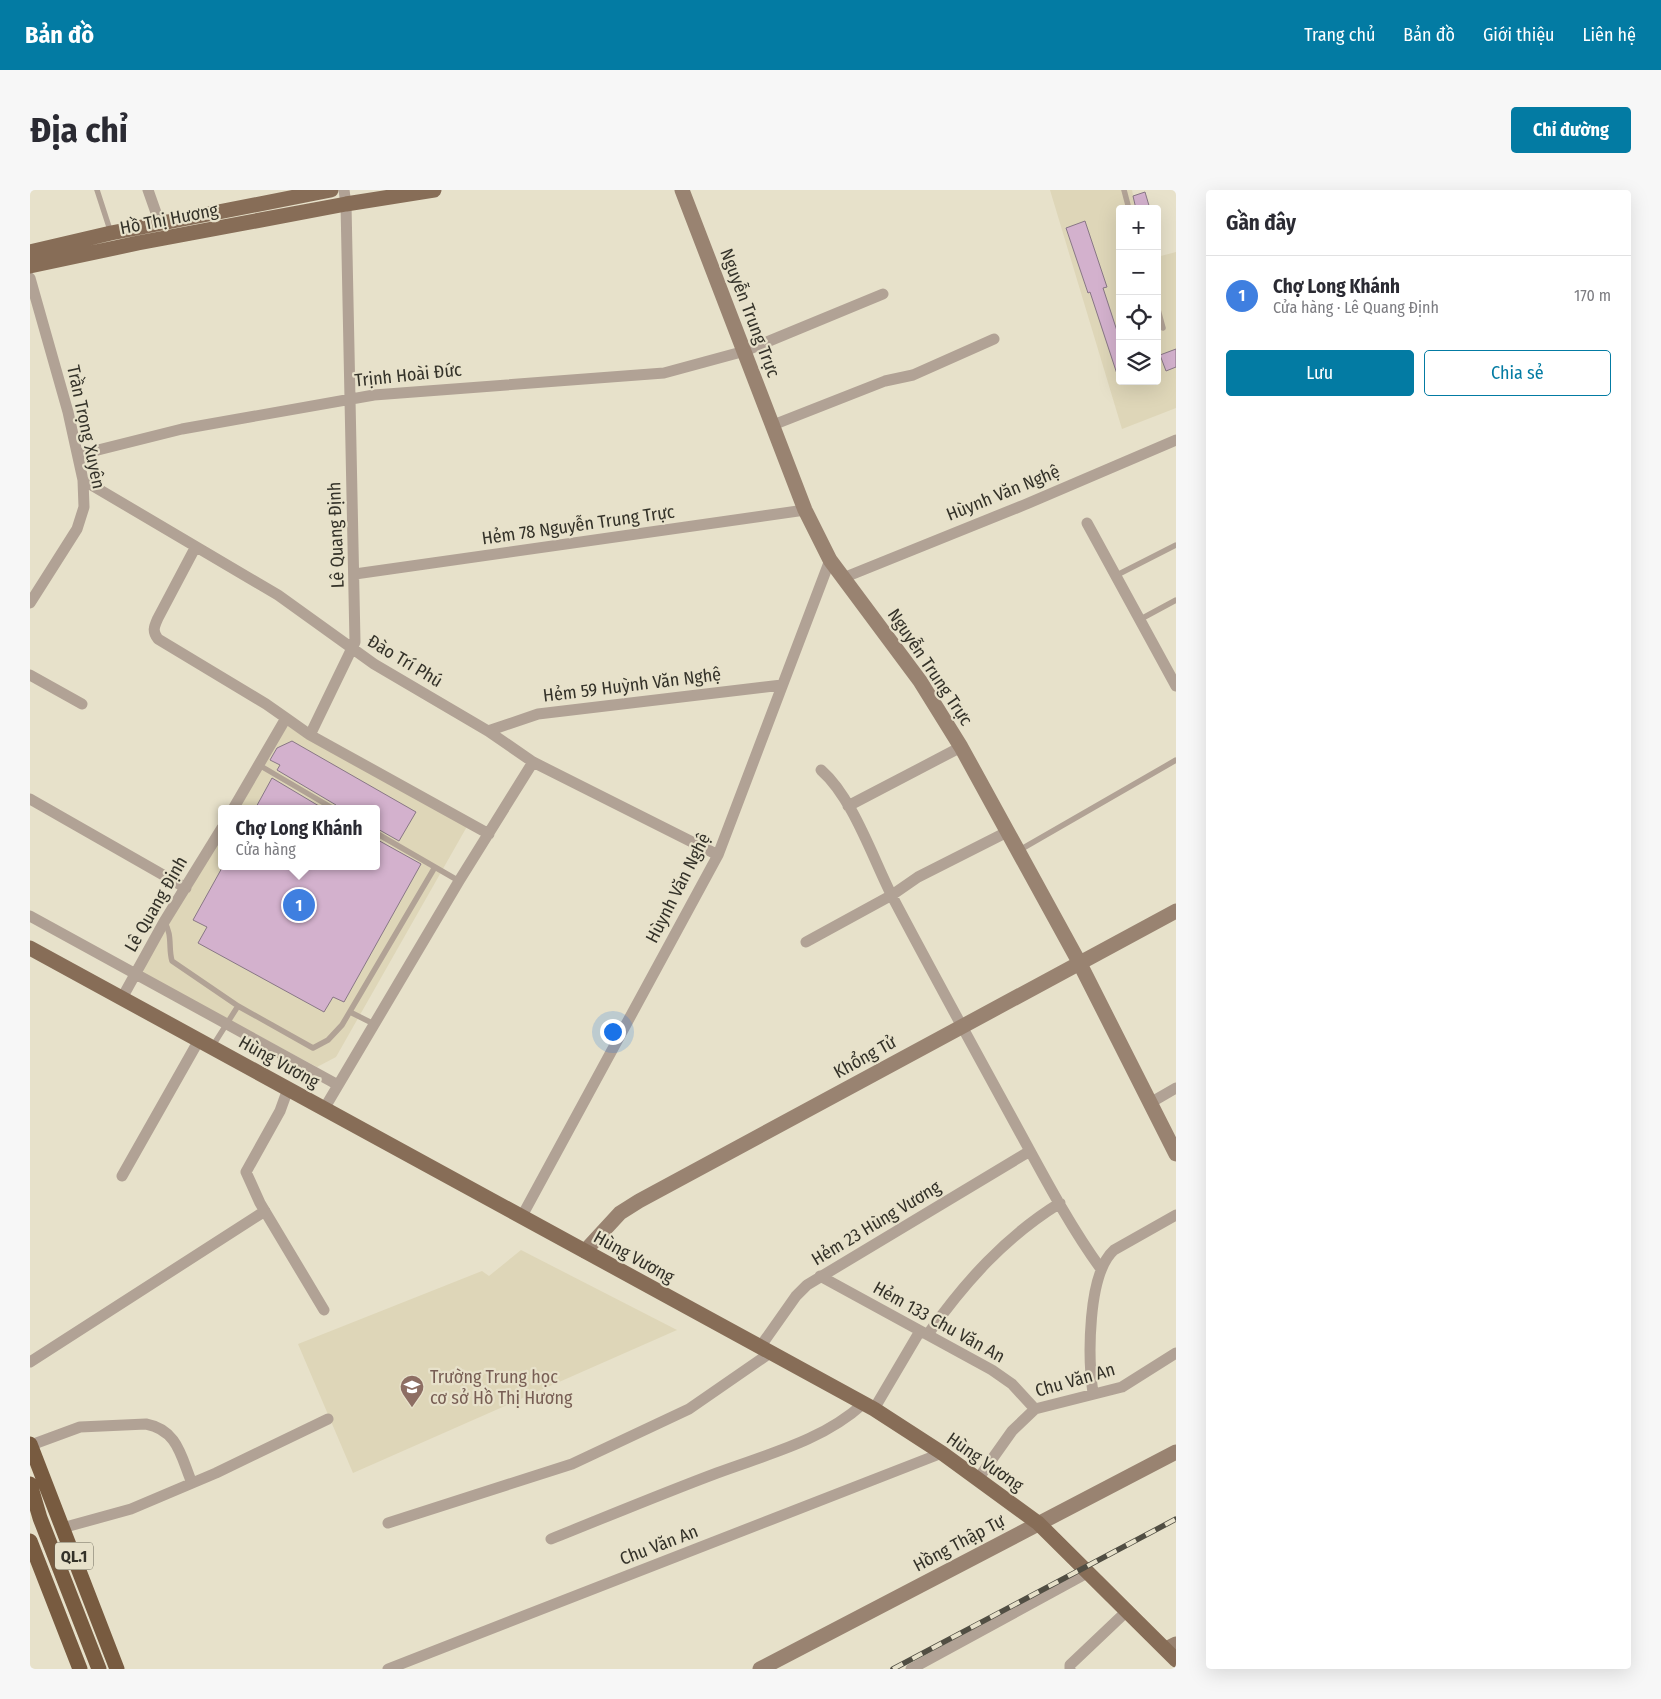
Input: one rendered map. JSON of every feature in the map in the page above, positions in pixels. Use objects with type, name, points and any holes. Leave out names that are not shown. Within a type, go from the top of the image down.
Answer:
[{"type":"highway","name":"QL.1","points":[[30,1444],[117,1669]]},
{"type":"highway","name":"QL.1","points":[[30,1484],[40,1518]]},
{"type":"highway","name":"QL.1","points":[[30,1497],[99,1669]]},
{"type":"highway","name":"QL.1","points":[[31,1545],[80,1669]]},
{"type":"main road","name":"Hồ Thị Hương","points":[[30,252],[111,233],[331,190]]},
{"type":"main road","name":"Hồ Thị Hương","points":[[30,266],[345,197],[434,190]]},
{"type":"main road","name":"Hùng Vương","points":[[30,948],[869,1406],[942,1453],[1038,1523],[1173,1651]]},
{"type":"street","points":[[148,190],[160,224]]},
{"type":"street","name":"Nguyễn Trung Trực","points":[[682,190],[805,510],[830,560],[920,681],[961,747],[1079,962],[1176,1154]]},
{"type":"street","name":"Lê Quang Định","points":[[310,735],[353,650],[356,634],[345,197]]},
{"type":"street","name":"Trần Trọng Xuyên","points":[[30,278],[78,455],[85,496],[82,516],[30,602]]},
{"type":"street","name":"Trịnh Hoài Đức","points":[[78,455],[182,429],[349,399],[454,388],[648,376],[745,351],[883,294]]},
{"type":"street","points":[[773,425],[885,380],[912,375],[994,339]]},
{"type":"street","name":"Hùynh Văn Nghệ","points":[[843,578],[1024,505],[1176,440]]},
{"type":"street","name":"Đào Trí Phú","points":[[83,480],[301,610],[353,650],[488,730],[533,762],[718,855]]},
{"type":"street","name":"Hẻm 78 Nguyễn Trung Trực","points":[[355,574],[805,510]]},
{"type":"street","points":[[1087,523],[1176,686]]},
{"type":"street","points":[[195,548],[153,628],[154,634],[158,639],[266,704],[310,735],[489,834]]},
{"type":"street","name":"Hùynh Văn Nghệ","points":[[522,1216],[718,855],[830,560]]},
{"type":"street","points":[[30,675],[82,704]]},
{"type":"street","name":"Hẻm 59 Huỳnh Văn Nghệ","points":[[488,730],[538,714],[782,684]]},
{"type":"street","points":[[235,805],[286,718]]},
{"type":"street","points":[[848,806],[961,747]]},
{"type":"street","points":[[324,1108],[459,881],[533,762]]},
{"type":"street","points":[[821,770],[832,780],[848,806],[892,896],[1030,1151],[1101,1269]]},
{"type":"street","points":[[30,799],[186,888]]},
{"type":"street","points":[[806,942],[892,896],[918,878],[1007,832]]},
{"type":"street","name":"Lê Quang Định","points":[[122,998],[164,922],[218,835]]},
{"type":"street","name":"Khổng Tử","points":[[585,1251],[620,1213],[639,1201],[1176,911]]},
{"type":"street","points":[[30,916],[137,973],[338,1085]]},
{"type":"street","points":[[122,1176],[206,1044]]},
{"type":"street","points":[[1150,1103],[1176,1088]]},
{"type":"street","points":[[288,1089],[280,1111],[246,1172],[265,1211],[324,1310]]},
{"type":"street","name":"Hẻm 23 Hùng Vương","points":[[765,1350],[796,1296],[820,1276],[1030,1151]]},
{"type":"street","points":[[551,1538],[802,1442],[869,1406],[924,1333],[990,1257],[1014,1235],[1060,1203]]},
{"type":"street","points":[[30,1362],[265,1211]]},
{"type":"street","points":[[1093,1393],[1089,1337],[1101,1269],[1107,1257],[1114,1250],[1176,1215]]},
{"type":"street","name":"Hẻm 133 Chu Văn An","points":[[820,1276],[1004,1378],[1035,1408]]},
{"type":"street","points":[[388,1523],[572,1464],[689,1408],[765,1350]]},
{"type":"street","name":"Chu Văn An","points":[[978,1479],[1012,1432],[1035,1408],[1122,1387],[1176,1353]]},
{"type":"street","points":[[62,1528],[131,1509],[192,1483],[328,1419]]},
{"type":"street","points":[[30,1444],[80,1427],[128,1424],[155,1426],[171,1436],[192,1483]]},
{"type":"street","name":"Hồng Thập Tự","points":[[760,1669],[1176,1452]]},
{"type":"street","name":"Chu Văn An","points":[[388,1669],[942,1453]]},
{"type":"street","points":[[911,1669],[1089,1572]]},
{"type":"street","points":[[1070,1669],[1070,1664],[1128,1610]]},
{"type":"lane","points":[[96,190],[111,233]]},
{"type":"lane","points":[[1124,190],[1128,205]]},
{"type":"lane","points":[[1161,321],[1163,328]]},
{"type":"lane","points":[[1115,576],[1176,545]]},
{"type":"lane","points":[[1139,620],[1176,600]]},
{"type":"lane","points":[[1018,850],[1176,760]]},
{"type":"lane","points":[[259,765],[327,805]]},
{"type":"lane","points":[[380,835],[459,881]]},
{"type":"lane","points":[[164,922],[170,933],[168,950],[172,961],[238,1006],[313,1048],[328,1040],[342,1025],[435,867]]},
{"type":"lane","points":[[206,1044],[227,1023],[238,1006]]},
{"type":"lane","points":[[350,1012],[374,1024]]},
{"type":"shaded area","points":[[1050,190],[1132,190],[1135,205],[1116,205],[1116,385],[1161,385],[1161,256],[1176,252],[1176,408],[1122,429]]},
{"type":"shaded area","points":[[288,725],[469,823],[336,1057],[317,1067],[143,974],[145,952],[218,836],[218,870],[380,870],[380,805],[238,805]]},
{"type":"shaded area","name":"Trường Trung học cơ sở Hồ Thị Hương","points":[[521,1250],[677,1330],[353,1473],[298,1344],[482,1271],[489,1276]]},
{"type":"building","points":[[1145,192],[1149,205],[1135,205],[1133,196]]},
{"type":"building","points":[[1085,221],[1107,287],[1103,288],[1116,328],[1116,371],[1090,292],[1088,293],[1066,228]]},
{"type":"building","points":[[1176,349],[1176,367],[1166,371],[1161,355]]},
{"type":"building","points":[[292,741],[416,812],[399,841],[380,830],[380,805],[336,805],[277,770],[280,765],[270,760],[277,748]]},
{"type":"building","points":[[272,778],[317,805],[257,805]]},
{"type":"building","points":[[380,841],[421,864],[344,1002],[333,997],[324,1012],[198,943],[207,927],[193,920],[221,870],[380,870]]},
{"type":"railway","points":[[893,1669],[1176,1519]]},
{"type":"place","name":"Chợ Long Khánh","points":[[299,905]]},
{"type":"place","name":"Trường Trung học cơ sở Hồ Thị Hương","points":[[412,1408]]}]
